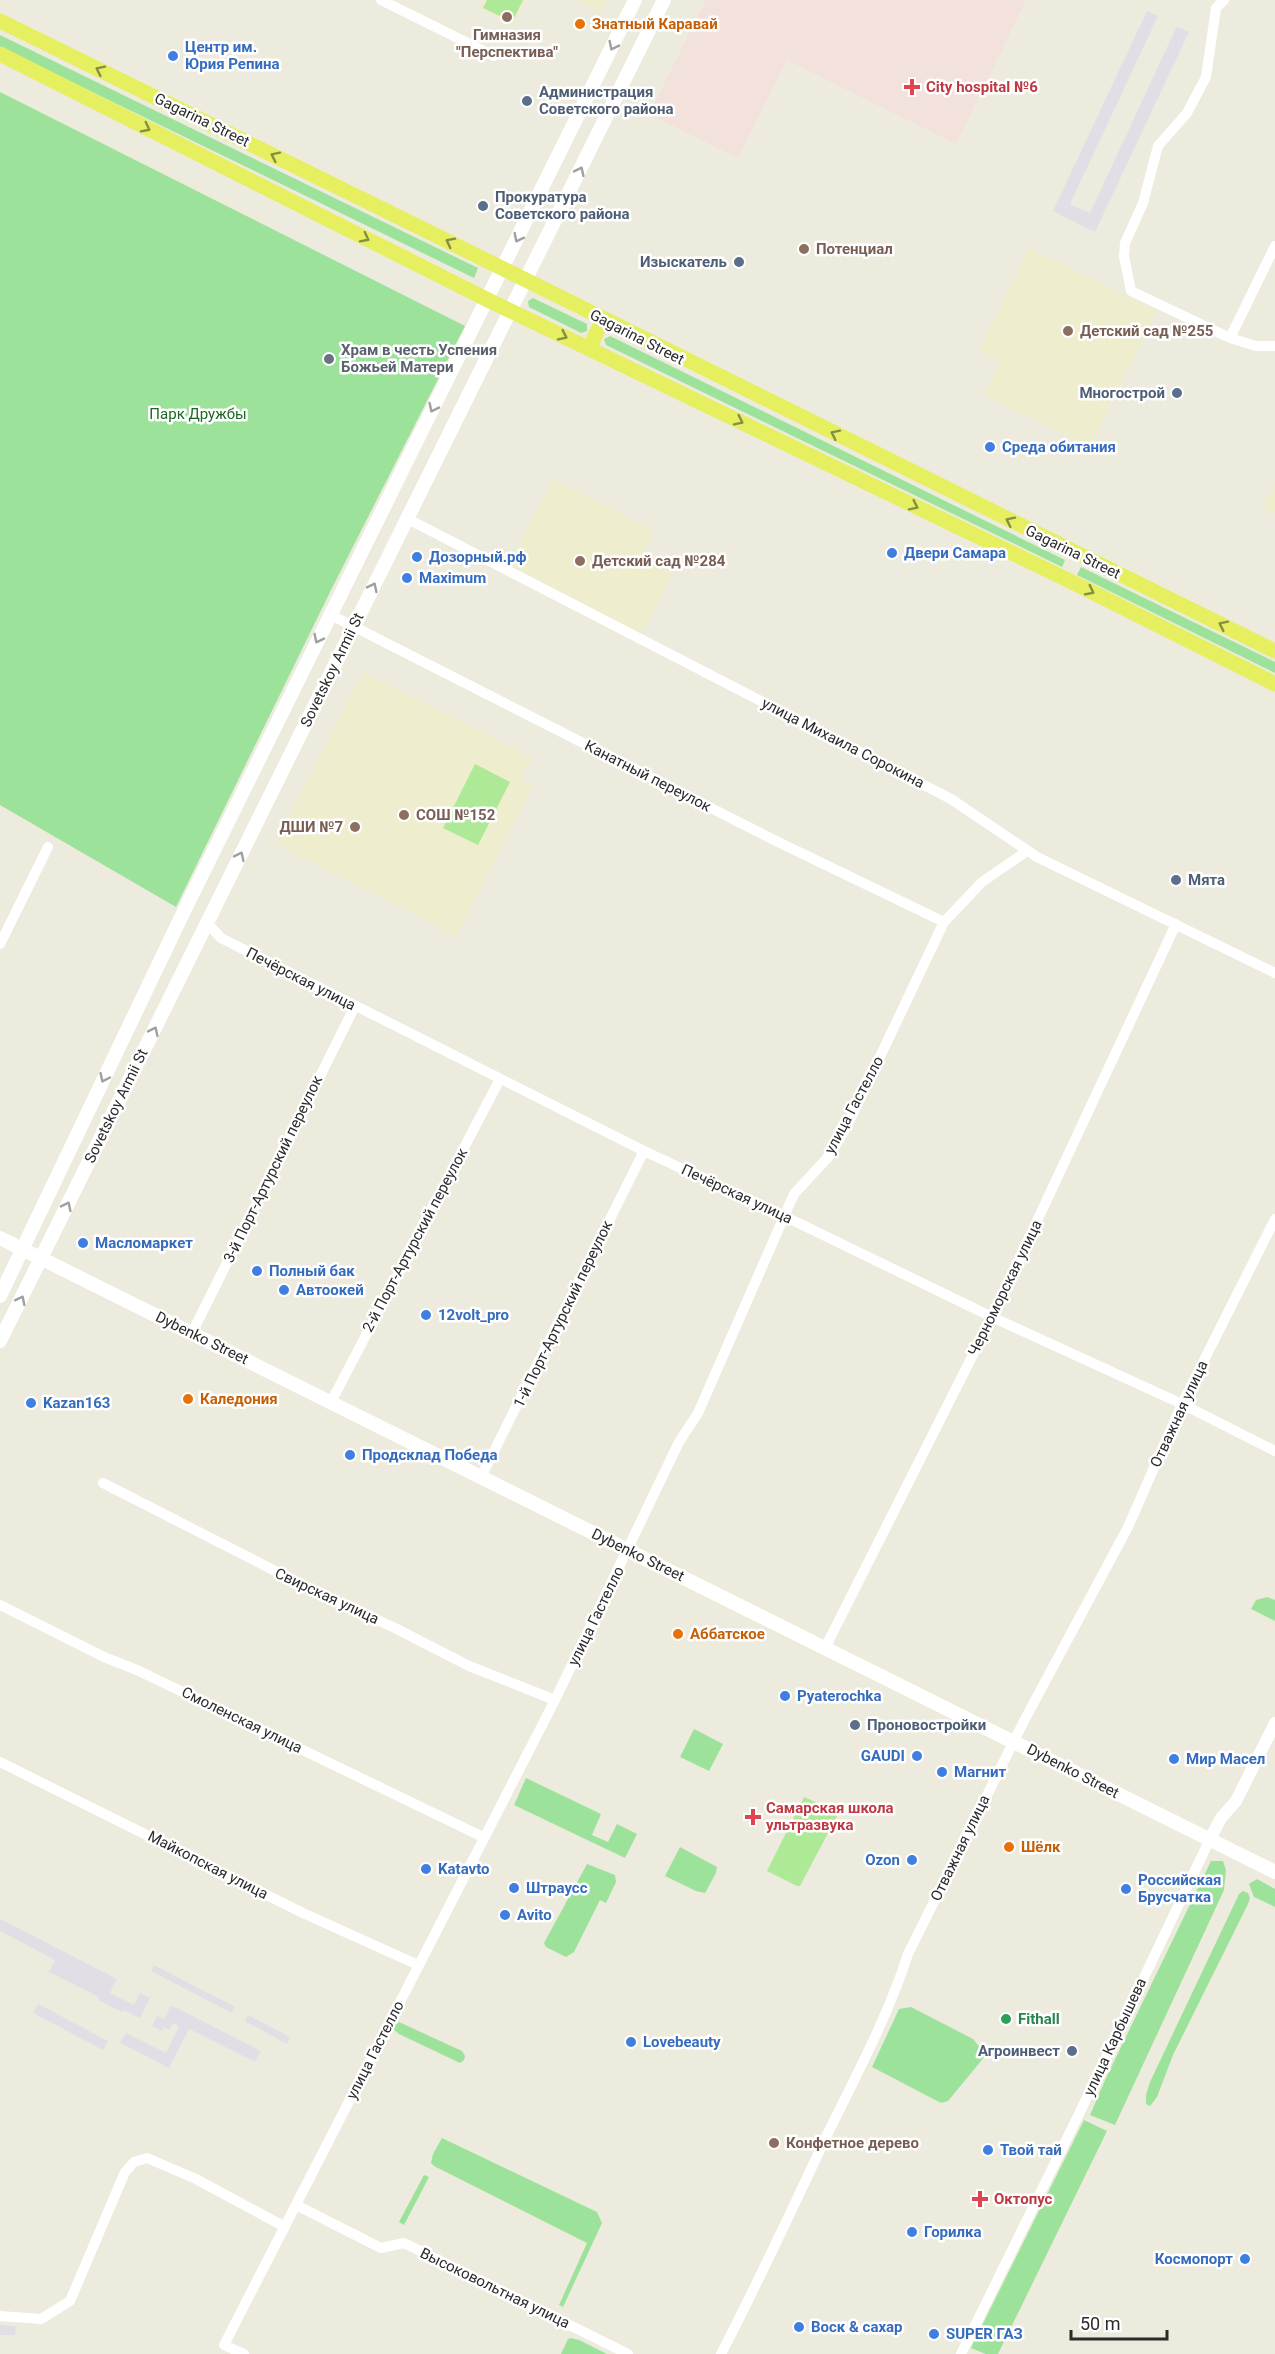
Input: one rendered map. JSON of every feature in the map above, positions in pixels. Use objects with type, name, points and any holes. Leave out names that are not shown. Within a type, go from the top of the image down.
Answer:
[{"type":"main road","name":"Sovetskoy Armii St","points":[[0,1296],[183,911],[635,0]]},
{"type":"main road","name":"Sovetskoy Armii St","points":[[0,1341],[664,0]]},
{"type":"main road","name":"Gagarina Street","points":[[0,21],[1275,651]]},
{"type":"main road","name":"Gagarina Street","points":[[0,54],[486,299],[1068,580],[1275,684]]},
{"type":"main road","points":[[589,349],[603,320]]},
{"type":"main road","points":[[183,911],[207,923]]},
{"type":"main road","name":"Dybenko Street","points":[[0,1238],[1275,1872]]},
{"type":"street","points":[[381,0],[494,56]]},
{"type":"street","points":[[1224,0],[1216,8],[1206,76],[1187,113],[1158,146],[1143,203],[1125,243],[1124,256],[1131,291],[1230,338],[1256,346],[1275,346]]},
{"type":"street","points":[[1230,338],[1275,246]]},
{"type":"street","name":"улица Михаила Сорокина","points":[[406,518],[951,799],[1027,851],[1275,974]]},
{"type":"street","name":"Канатный переулок","points":[[331,615],[774,840],[944,922]]},
{"type":"street","points":[[0,944],[48,847]]},
{"type":"street","name":"улица Гастелло","points":[[244,2354],[224,2344],[555,1700],[674,1450],[706,1396],[794,1194],[830,1155],[847,1126],[944,922],[982,882],[1027,851]]},
{"type":"street","name":"Печёрская улица","points":[[207,923],[221,938],[644,1151],[1275,1450]]},
{"type":"street","name":"Черноморская улица","points":[[825,1648],[992,1317],[1176,924]]},
{"type":"street","name":"3-й Порт-Артурский переулок","points":[[192,1333],[355,1006]]},
{"type":"street","name":"2-й Порт-Артурский переулок","points":[[331,1402],[500,1078]]},
{"type":"street","name":"1-й Порт-Артурский переулок","points":[[482,1477],[644,1151]]},
{"type":"street","name":"Отважная улица","points":[[721,2354],[786,2225],[897,1988],[908,1954],[1014,1742],[1128,1527],[1182,1404],[1275,1219]]},
{"type":"street","name":"Свирская улица","points":[[103,1483],[324,1596],[393,1627],[470,1666],[555,1700]]},
{"type":"street","name":"Смоленская улица","points":[[0,1605],[483,1837]]},
{"type":"street","name":"улица Карбышева","points":[[961,2354],[1210,1839],[1221,1818],[1236,1801],[1275,1723]]},
{"type":"street","name":"Майкопская улица","points":[[0,1762],[303,1912],[418,1965]]},
{"type":"street","points":[[0,2316],[41,2319],[70,2301],[126,2172],[134,2162],[147,2158],[196,2179],[285,2226]]},
{"type":"street","name":"Высоковольтная улица","points":[[296,2205],[381,2248],[404,2243],[628,2354]]},
{"type":"shaded area","name":"Гимназия \"Перспектива\"","points":[[484,0],[526,0],[513,26],[480,9]]},
{"type":"shaded area","name":"Гимназия \"Перспектива\"","points":[[575,0],[607,0],[601,13]]},
{"type":"shaded area","name":"City hospital №6","points":[[706,0],[1026,0],[956,144],[787,60],[738,158],[649,114]]},
{"type":"shaded area","points":[[1147,11],[1158,16],[1070,204],[1090,213],[1177,26],[1189,32],[1095,232],[1053,211]]},
{"type":"shaded area","name":"Детский сад №255","points":[[1029,248],[1157,311],[1090,447],[984,395],[1000,360],[979,350]]},
{"type":"shaded area","name":"Детский сад №284","points":[[553,479],[654,531],[641,556],[673,573],[641,635],[508,566]]},
{"type":"shaded area","points":[[1275,484],[1275,514],[1263,508]]},
{"type":"shaded area","name":"СОШ №152","points":[[363,672],[532,758],[521,780],[533,786],[456,936],[275,843]]},
{"type":"shaded area","points":[[0,1919],[117,1979],[110,1993],[134,2005],[140,1993],[150,1998],[140,2018],[98,2000],[99,1997],[49,1972],[55,1960],[0,1931]]},
{"type":"shaded area","points":[[154,1965],[235,2007],[232,2013],[151,1971]]},
{"type":"shaded area","points":[[38,2004],[108,2041],[103,2050],[33,2013]]},
{"type":"shaded area","points":[[171,2005],[261,2051],[255,2062],[189,2029],[169,2068],[120,2043],[126,2033],[166,2053],[179,2026],[173,2023],[169,2030],[164,2027],[162,2031],[152,2026],[157,2016],[164,2019]]},
{"type":"shaded area","points":[[248,2015],[290,2037],[287,2044],[245,2021]]},
{"type":"shaded area","points":[[0,2325],[16,2326],[15,2335],[0,2335]]},
{"type":"green space","name":"Гимназия \"Перспектива\"","points":[[487,0],[523,0],[512,22],[483,8]]},
{"type":"green space","points":[[0,35],[478,268],[474,278],[0,47]]},
{"type":"green space","name":"Парк Дружбы","points":[[0,92],[465,326],[332,588],[176,907],[0,805]]},
{"type":"green space","points":[[533,298],[587,324],[587,331],[581,333],[529,307],[528,301]]},
{"type":"green space","points":[[610,336],[1065,560],[1062,567],[606,345],[604,339]]},
{"type":"green space","points":[[1081,567],[1275,662],[1275,673],[1077,575]]},
{"type":"green space","points":[[475,764],[510,782],[478,845],[443,828]]},
{"type":"green space","points":[[1267,1597],[1275,1600],[1275,1621],[1251,1609],[1256,1600]]},
{"type":"green space","points":[[694,1729],[723,1744],[709,1771],[680,1757]]},
{"type":"green space","points":[[526,1778],[601,1814],[592,1835],[608,1842],[617,1824],[637,1834],[625,1858],[514,1805]]},
{"type":"green space","points":[[804,1797],[836,1811],[837,1816],[800,1886],[797,1886],[767,1871]]},
{"type":"green space","points":[[680,1847],[717,1867],[705,1893],[665,1876]]},
{"type":"green space","points":[[1211,1861],[1223,1861],[1226,1870],[1224,1890],[1115,2125],[1090,2115],[1106,2078]]},
{"type":"green space","points":[[587,1864],[615,1875],[616,1882],[606,1903],[600,1900],[574,1952],[566,1957],[546,1947],[544,1943]]},
{"type":"green space","points":[[1257,1879],[1275,1889],[1275,1907],[1254,1897],[1249,1884]]},
{"type":"green space","points":[[1243,1891],[1248,1893],[1250,1898],[1248,1904],[1173,2055],[1157,2097],[1150,2106],[1146,2104],[1146,2095],[1150,2082],[1239,1894]]},
{"type":"green space","points":[[911,2007],[973,2039],[986,2055],[948,2101],[941,2103],[872,2067],[899,2009]]},
{"type":"green space","points":[[399,2022],[462,2051],[465,2056],[464,2060],[460,2063],[399,2034],[394,2030],[395,2025]]},
{"type":"green space","points":[[1084,2120],[1107,2131],[998,2354],[986,2354],[971,2348]]},
{"type":"green space","points":[[442,2138],[597,2212],[602,2223],[563,2307],[559,2305],[587,2243],[434,2166],[431,2163],[433,2154]]},
{"type":"green space","points":[[424,2175],[429,2177],[404,2225],[399,2222]]},
{"type":"green space","points":[[571,2338],[607,2354],[561,2354],[568,2339]]},
{"type":"place","name":"Гимназия \"Перспектива\"","points":[[507,17]]},
{"type":"place","name":"Знатный Каравай","points":[[580,24]]},
{"type":"place","name":"Центр им. Юрия Репина","points":[[173,56]]},
{"type":"place","name":"City hospital №6","points":[[912,87]]},
{"type":"place","name":"Администрация Советского района","points":[[527,101]]},
{"type":"place","name":"Прокуратура Советского района","points":[[483,206]]},
{"type":"place","name":"Потенциал","points":[[804,249]]},
{"type":"place","name":"Изыскатель","points":[[739,262]]},
{"type":"place","name":"Детский сад №255","points":[[1068,331]]},
{"type":"place","name":"Храм в честь Успения Божьей Матери","points":[[329,359]]},
{"type":"place","name":"Многострой","points":[[1177,393]]},
{"type":"place","name":"Среда обитания","points":[[990,447]]},
{"type":"place","name":"Двери Самара","points":[[892,553]]},
{"type":"place","name":"Дозорный.рф","points":[[417,557]]},
{"type":"place","name":"Детский сад №284","points":[[580,561]]},
{"type":"place","name":"Maximum","points":[[407,578]]},
{"type":"place","name":"СОШ №152","points":[[404,815]]},
{"type":"place","name":"ДШИ №7","points":[[355,827]]},
{"type":"place","name":"Мята","points":[[1176,880]]},
{"type":"place","name":"Масломаркет","points":[[83,1243]]},
{"type":"place","name":"Полный бак","points":[[257,1271]]},
{"type":"place","name":"Автоокей","points":[[284,1290]]},
{"type":"place","name":"12volt_pro","points":[[426,1315]]},
{"type":"place","name":"Каледония","points":[[188,1399]]},
{"type":"place","name":"Kazan163","points":[[31,1403]]},
{"type":"place","name":"Продсклад Победа","points":[[350,1455]]},
{"type":"place","name":"Аббатское","points":[[678,1634]]},
{"type":"place","name":"Pyaterochka","points":[[785,1696]]},
{"type":"place","name":"Проновостройки","points":[[855,1725]]},
{"type":"place","name":"GAUDI","points":[[917,1756]]},
{"type":"place","name":"Мир Масел","points":[[1174,1759]]},
{"type":"place","name":"Магнит","points":[[942,1772]]},
{"type":"place","name":"Самарская школа ультразвука","points":[[753,1817]]},
{"type":"place","name":"Шёлк","points":[[1009,1847]]},
{"type":"place","name":"Ozon","points":[[912,1860]]},
{"type":"place","name":"Katavto","points":[[426,1869]]},
{"type":"place","name":"Штраусс","points":[[514,1888]]},
{"type":"place","name":"Российская Брусчатка","points":[[1126,1889]]},
{"type":"place","name":"Avito","points":[[505,1915]]},
{"type":"place","name":"Fithall","points":[[1006,2019]]},
{"type":"place","name":"Lovebeauty","points":[[631,2042]]},
{"type":"place","name":"Агроинвест","points":[[1072,2051]]},
{"type":"place","name":"Конфетное дерево","points":[[774,2143]]},
{"type":"place","name":"Твой тай","points":[[988,2150]]},
{"type":"place","name":"Октопус","points":[[980,2199]]},
{"type":"place","name":"Горилка","points":[[912,2232]]},
{"type":"place","name":"Космопорт","points":[[1245,2259]]},
{"type":"place","name":"Воск & сахар","points":[[799,2327]]},
{"type":"place","name":"SUPER ГАЗ","points":[[934,2334]]}]
